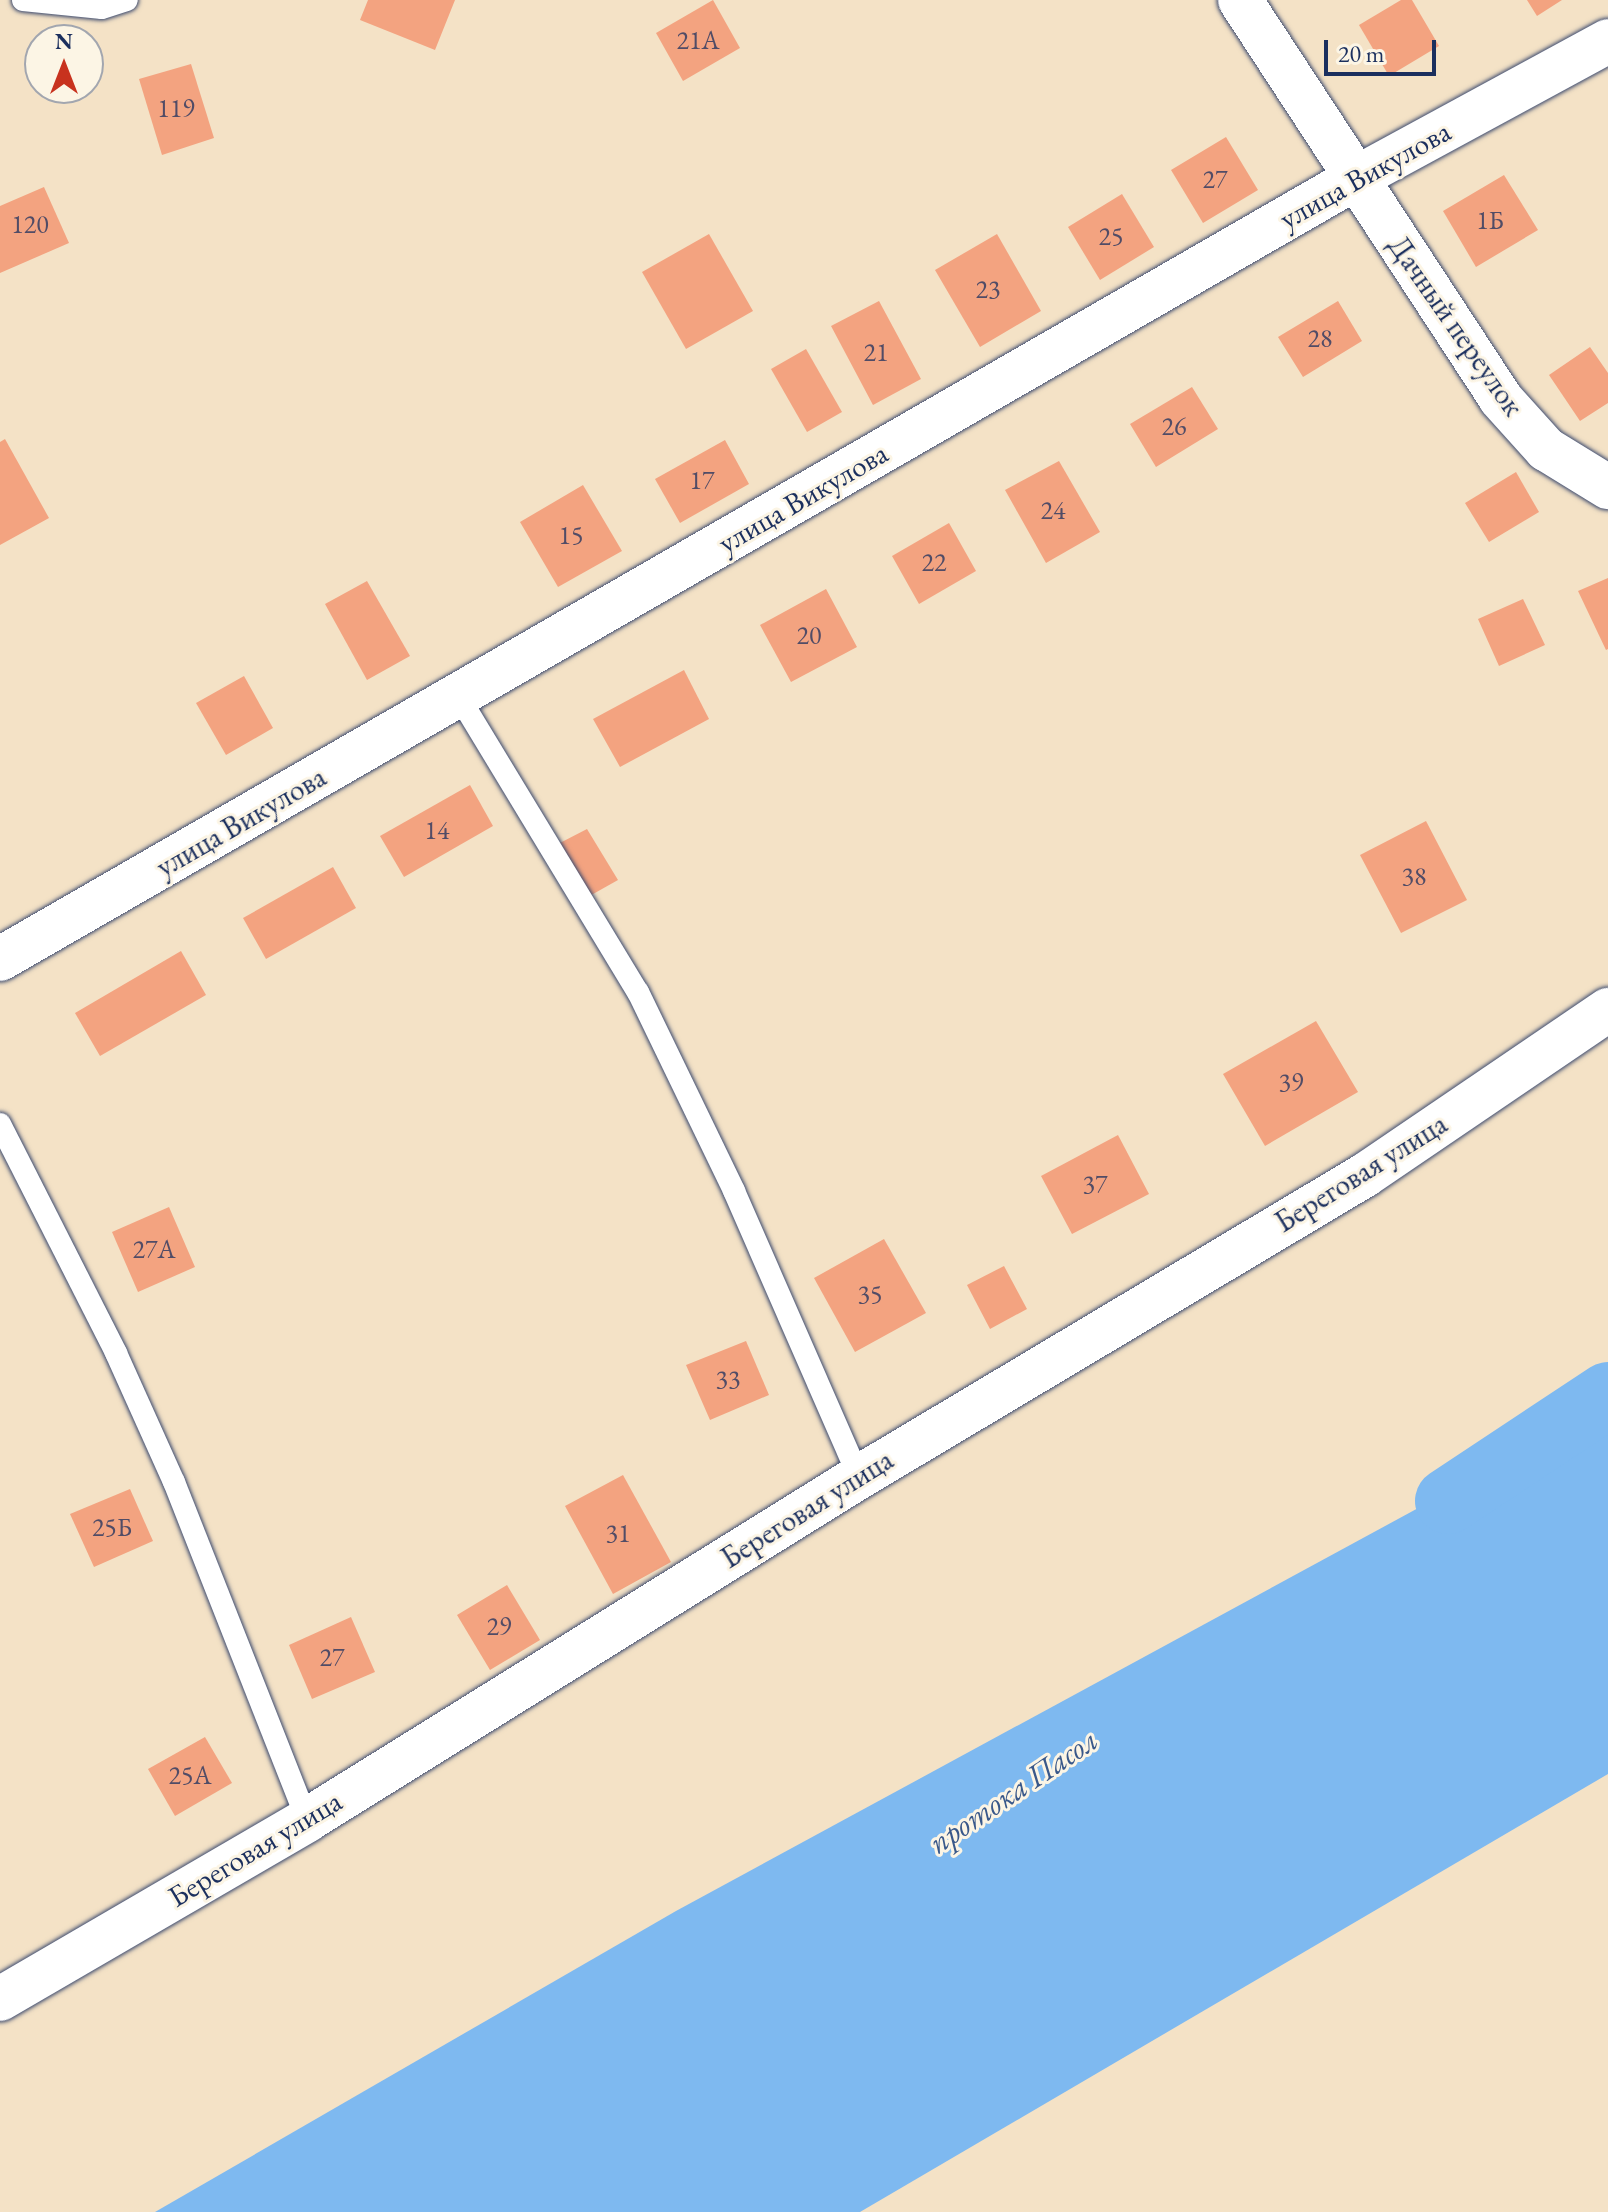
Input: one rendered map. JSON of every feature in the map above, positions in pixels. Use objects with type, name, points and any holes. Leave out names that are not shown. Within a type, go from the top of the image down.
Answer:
[{"type":"street","name":"Дачный переулок","points":[[1240,0],[1500,398],[1546,449],[1608,487]]},
{"type":"street","name":"улица Викулова","points":[[0,959],[1356,178],[1608,41]]},
{"type":"street","name":"Береговая улица","points":[[0,1999],[307,1820],[859,1477],[1365,1175],[1608,1010]]},
{"type":"lane","points":[[23,0],[102,8],[127,0]]},
{"type":"lane","points":[[459,697],[638,992],[734,1191],[859,1477]]},
{"type":"lane","points":[[0,1124],[116,1353],[174,1482],[307,1820]]},
{"type":"water","points":[[1608,1405],[1608,1774],[860,2212],[155,2212],[676,1911]]},
{"type":"building","points":[[368,0],[455,0],[435,50],[360,20]]},
{"type":"building","points":[[713,0],[740,48],[683,81],[656,33]]},
{"type":"building","points":[[1401,0],[1412,0],[1439,46],[1389,76],[1359,25]]},
{"type":"building","points":[[1527,0],[1562,0],[1537,16]]},
{"type":"building","points":[[191,64],[214,138],[162,155],[139,79]]},
{"type":"building","points":[[1226,137],[1258,190],[1203,223],[1171,170]]},
{"type":"building","points":[[1504,175],[1538,230],[1476,267],[1443,211]]},
{"type":"building","points":[[44,187],[69,243],[0,273],[0,206]]},
{"type":"building","points":[[1122,194],[1154,247],[1100,280],[1068,227]]},
{"type":"building","points":[[709,234],[753,311],[686,349],[642,272]]},
{"type":"building","points":[[997,234],[1041,311],[980,347],[935,270]]},
{"type":"building","points":[[879,301],[921,379],[873,405],[831,326]]},
{"type":"building","points":[[1338,301],[1362,341],[1303,377],[1278,337]]},
{"type":"building","points":[[1590,347],[1608,373],[1608,403],[1580,421],[1549,375]]},
{"type":"building","points":[[806,349],[842,412],[807,432],[771,369]]},
{"type":"building","points":[[1192,387],[1218,429],[1156,467],[1130,424]]},
{"type":"building","points":[[5,439],[49,518],[0,545],[0,442]]},
{"type":"building","points":[[725,440],[749,484],[680,523],[655,479]]},
{"type":"building","points":[[1059,461],[1100,532],[1046,563],[1005,490]]},
{"type":"building","points":[[1516,472],[1539,512],[1489,542],[1465,503]]},
{"type":"building","points":[[583,485],[622,551],[558,587],[520,522]]},
{"type":"building","points":[[949,523],[976,571],[919,604],[892,556]]},
{"type":"building","points":[[1608,578],[1608,649],[1606,650],[1578,591]]},
{"type":"building","points":[[367,581],[410,656],[367,680],[325,604]]},
{"type":"building","points":[[826,589],[857,647],[791,682],[760,625]]},
{"type":"building","points":[[1523,599],[1545,645],[1499,666],[1478,619]]},
{"type":"building","points":[[684,670],[709,719],[620,767],[593,719]]},
{"type":"building","points":[[244,676],[273,728],[226,755],[196,703]]},
{"type":"building","points":[[470,785],[493,826],[404,877],[380,836]]},
{"type":"building","points":[[1426,821],[1467,900],[1401,933],[1360,855]]},
{"type":"building","points":[[587,829],[618,880],[586,898],[556,845]]},
{"type":"building","points":[[333,867],[356,908],[266,959],[243,918]]},
{"type":"building","points":[[181,951],[206,995],[100,1056],[75,1013]]},
{"type":"building","points":[[1316,1021],[1358,1092],[1265,1146],[1223,1074]]},
{"type":"building","points":[[1118,1135],[1149,1194],[1072,1234],[1041,1176]]},
{"type":"building","points":[[169,1207],[195,1267],[138,1292],[112,1232]]},
{"type":"building","points":[[884,1239],[926,1313],[855,1352],[814,1278]]},
{"type":"building","points":[[1004,1266],[1027,1309],[990,1329],[967,1285]]},
{"type":"building","points":[[746,1341],[769,1395],[710,1420],[686,1365]]},
{"type":"building","points":[[623,1475],[671,1562],[613,1594],[565,1506]]},
{"type":"building","points":[[130,1489],[153,1541],[94,1567],[70,1514]]},
{"type":"building","points":[[507,1585],[540,1640],[490,1670],[457,1615]]},
{"type":"building","points":[[351,1617],[375,1672],[312,1699],[289,1645]]},
{"type":"building","points":[[205,1737],[232,1783],[175,1816],[148,1769]]},
{"type":"waterway","name":"протока Пасол","points":[[1448,1501],[1608,1395]]}]
